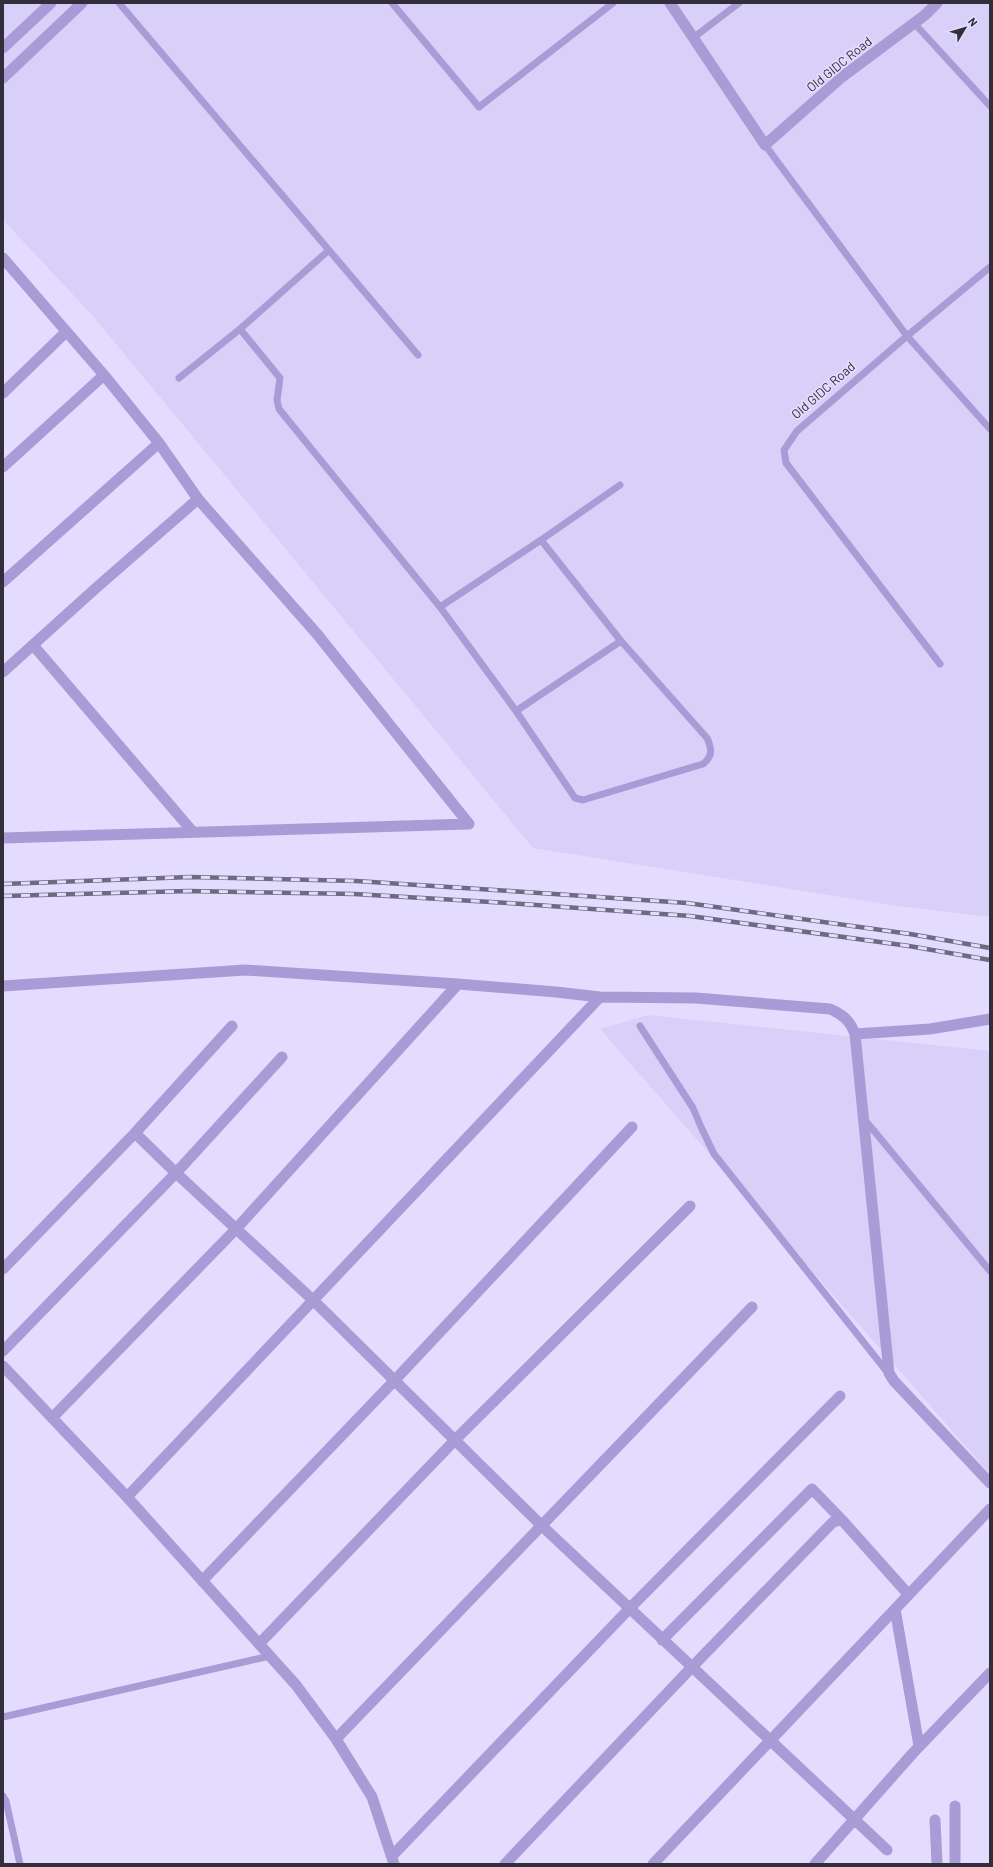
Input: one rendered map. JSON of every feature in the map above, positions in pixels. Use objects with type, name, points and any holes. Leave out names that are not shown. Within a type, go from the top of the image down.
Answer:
[{"type":"street","points":[[3,48],[51,3]]},
{"type":"street","points":[[3,78],[82,3]]},
{"type":"street","points":[[670,3],[765,145]]},
{"type":"street","name":"Old GIDC Road","points":[[765,145],[842,77],[914,23],[937,3]]},
{"type":"street","points":[[3,258],[104,375],[159,443],[198,499],[317,634],[469,824],[3,838]]},
{"type":"street","points":[[3,393],[66,332]]},
{"type":"street","points":[[3,467],[104,375]]},
{"type":"street","points":[[3,582],[159,443]]},
{"type":"street","points":[[3,672],[198,499]]},
{"type":"street","points":[[33,645],[193,832]]},
{"type":"street","points":[[3,986],[245,970],[458,984],[600,997],[696,998],[830,1009],[840,1013],[847,1019],[855,1034],[889,1373],[894,1381],[990,1483]]},
{"type":"street","points":[[52,1418],[236,1229],[458,984]]},
{"type":"street","points":[[127,1498],[600,997]]},
{"type":"street","points":[[855,1034],[930,1029],[990,1019]]},
{"type":"street","points":[[3,1269],[135,1133],[232,1026]]},
{"type":"street","points":[[3,1351],[176,1173],[282,1057]]},
{"type":"street","points":[[202,1581],[632,1127]]},
{"type":"street","points":[[135,1133],[314,1301],[541,1525],[887,1850]]},
{"type":"street","points":[[260,1644],[455,1440],[690,1206]]},
{"type":"street","points":[[336,1739],[752,1307]]},
{"type":"street","points":[[3,1366],[127,1498],[296,1685],[336,1739],[372,1797],[393,1860],[630,1608],[840,1396]]},
{"type":"street","points":[[662,1640],[812,1490],[842,1520],[908,1594]]},
{"type":"street","points":[[653,1864],[908,1594],[990,1510]]},
{"type":"street","points":[[505,1864],[828,1526],[833,1522],[842,1520]]},
{"type":"street","points":[[895,1609],[919,1746]]},
{"type":"street","points":[[815,1864],[919,1746],[990,1672]]},
{"type":"street","points":[[955,1806],[955,1864]]},
{"type":"street","points":[[935,1820],[937,1864]]},
{"type":"lane","points":[[119,3],[418,355]]},
{"type":"lane","points":[[392,3],[479,107],[613,3]]},
{"type":"lane","points":[[693,38],[739,3]]},
{"type":"lane","points":[[914,23],[990,106]]},
{"type":"lane","points":[[765,145],[907,336],[990,429]]},
{"type":"lane","points":[[179,378],[240,329],[329,250]]},
{"type":"lane","name":"Old GIDC Road","points":[[940,664],[786,463],[784,450],[797,430],[990,267]]},
{"type":"lane","points":[[240,329],[280,378],[277,400],[280,409],[440,607],[516,711],[571,794],[579,800],[704,764],[709,759],[711,753],[711,747],[706,738],[621,641],[541,540]]},
{"type":"lane","points":[[440,607],[541,540],[620,485]]},
{"type":"lane","points":[[516,711],[621,641]]},
{"type":"lane","points":[[640,1026],[693,1108],[714,1154],[889,1373]]},
{"type":"lane","points":[[864,1119],[990,1271]]},
{"type":"lane","points":[[3,1717],[270,1656]]},
{"type":"lane","points":[[3,1796],[6,1801],[20,1864]]},
{"type":"shaded area","points":[[3,3],[990,3],[990,917],[897,906],[533,848],[92,315],[3,220]]},
{"type":"shaded area","points":[[648,1015],[990,1051],[990,1474],[600,1029]]},
{"type":"railway","points":[[3,884],[190,877],[356,881],[687,903],[910,934],[990,948]]},
{"type":"railway","points":[[3,896],[189,891],[354,894],[508,903],[690,916],[909,946],[990,960]]}]
